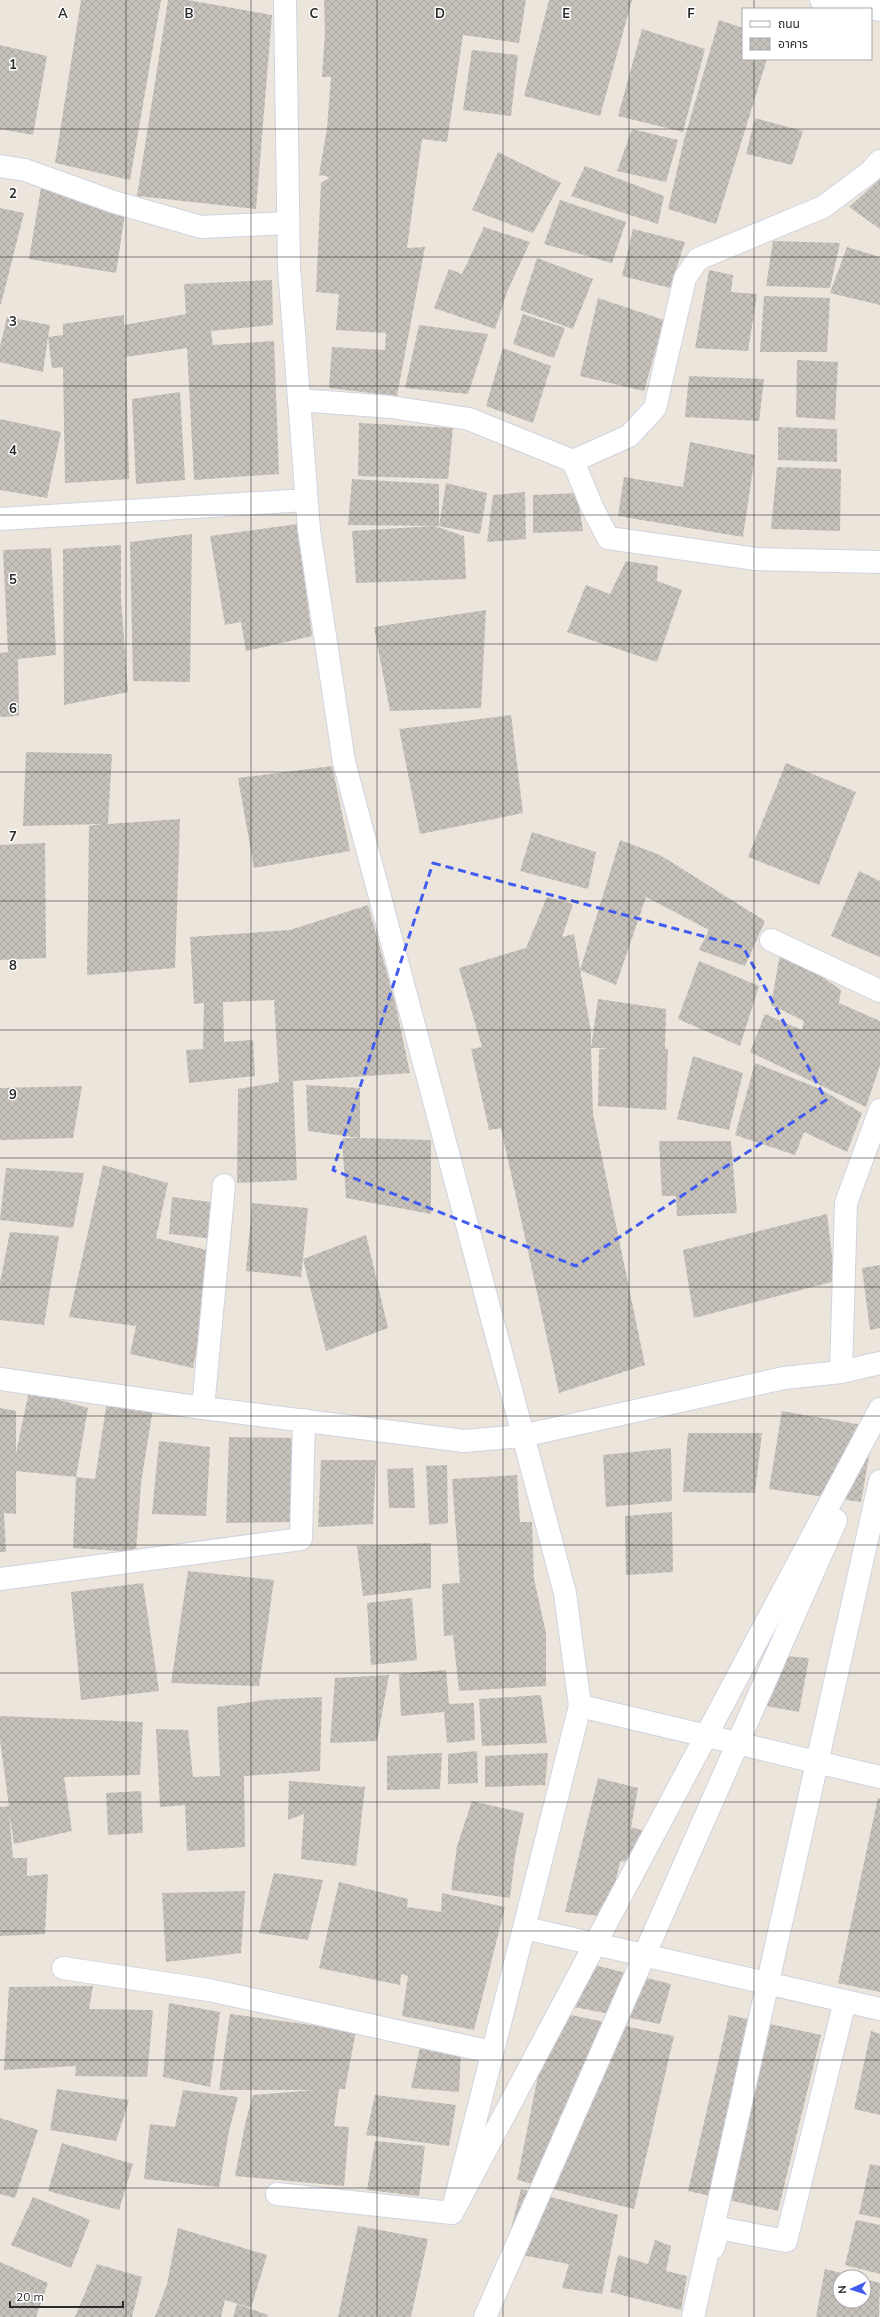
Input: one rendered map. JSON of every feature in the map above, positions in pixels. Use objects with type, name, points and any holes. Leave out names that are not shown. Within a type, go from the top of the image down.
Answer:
[{"type":"street","points":[[285,0],[288,268],[308,530],[344,762],[522,1436],[565,1593],[580,1706],[452,2213]]},
{"type":"street","points":[[821,0],[868,8]]},
{"type":"street","points":[[573,461],[628,436],[655,408],[685,278],[698,259],[823,207],[870,172],[880,160]]},
{"type":"street","points":[[0,166],[25,170],[114,202],[201,227],[288,223]]},
{"type":"street","points":[[299,400],[391,407],[469,418],[573,461],[592,507],[608,538],[756,559],[880,562]]},
{"type":"street","points":[[0,519],[306,500]]},
{"type":"street","points":[[771,940],[880,991]]},
{"type":"street","points":[[841,1372],[846,1203],[880,1110]]},
{"type":"street","points":[[203,1408],[224,1185]]},
{"type":"street","points":[[0,1379],[203,1408],[464,1441],[522,1436],[784,1378],[841,1372],[880,1363]]},
{"type":"street","points":[[452,2213],[880,1409]]},
{"type":"street","points":[[0,1579],[301,1539],[304,1420]]},
{"type":"street","points":[[485,2317],[880,1420]]},
{"type":"street","points":[[694,2317],[880,1481]]},
{"type":"street","points":[[774,1984],[830,1765],[880,1502]]},
{"type":"street","points":[[580,1706],[880,1777]]},
{"type":"street","points":[[525,1928],[880,2009]]},
{"type":"street","points":[[63,1968],[210,1990],[492,2052]]},
{"type":"street","points":[[694,2317],[719,2228],[786,2241],[845,2001]]},
{"type":"street","points":[[277,2194],[452,2213]]},
{"type":"highlighted area","points":[[433,863],[743,947],[826,1100],[576,1266],[333,1170]]},
{"type":"building","points":[[81,0],[161,0],[130,180],[55,163]]},
{"type":"building","points":[[168,0],[188,0],[272,15],[256,209],[137,196]]},
{"type":"building","points":[[324,0],[526,0],[519,43],[463,35],[447,142],[422,139],[407,248],[425,247],[397,396],[329,388],[332,347],[385,350],[386,333],[336,330],[339,294],[316,292],[321,183],[330,177],[319,175],[327,128],[331,77],[322,77],[325,33]]},
{"type":"building","points":[[549,0],[632,0],[600,116],[524,96]]},
{"type":"building","points":[[719,20],[742,28],[742,60],[767,60],[716,224],[668,209],[684,140]]},
{"type":"building","points":[[642,29],[705,49],[683,132],[618,116]]},
{"type":"building","points":[[0,45],[47,56],[33,135],[0,129]]},
{"type":"building","points":[[472,50],[518,55],[511,116],[463,110]]},
{"type":"building","points":[[755,118],[803,131],[792,165],[746,154]]},
{"type":"building","points":[[632,129],[678,140],[666,182],[617,171]]},
{"type":"building","points":[[498,152],[561,183],[533,233],[472,210]]},
{"type":"building","points":[[585,166],[664,196],[658,224],[571,196]]},
{"type":"building","points":[[880,179],[880,229],[849,207]]},
{"type":"building","points":[[41,188],[126,206],[116,273],[29,259]]},
{"type":"building","points":[[560,200],[626,222],[612,263],[544,244]]},
{"type":"building","points":[[0,208],[24,213],[1,304],[0,304]]},
{"type":"building","points":[[484,227],[530,242],[507,292],[495,329],[434,308],[449,269],[462,274]]},
{"type":"building","points":[[633,229],[685,242],[670,288],[622,276]]},
{"type":"building","points":[[773,241],[840,243],[830,288],[766,286]]},
{"type":"building","points":[[847,247],[880,257],[880,305],[830,293]]},
{"type":"building","points":[[537,258],[593,279],[573,329],[520,310]]},
{"type":"building","points":[[709,270],[733,275],[731,292],[757,294],[748,351],[695,348]]},
{"type":"building","points":[[272,280],[273,325],[211,331],[213,345],[274,341],[279,474],[194,480],[187,348],[126,357],[129,479],[65,483],[63,367],[52,368],[48,337],[63,335],[63,324],[124,315],[124,325],[186,314],[184,284]]},
{"type":"building","points":[[764,296],[830,298],[827,352],[760,352]]},
{"type":"building","points":[[598,298],[664,320],[644,391],[580,376]]},
{"type":"building","points":[[523,314],[565,328],[554,358],[513,344]]},
{"type":"building","points":[[7,317],[50,325],[43,372],[0,362],[0,347]]},
{"type":"building","points":[[419,325],[488,334],[468,394],[405,388]]},
{"type":"building","points":[[503,348],[551,366],[533,423],[486,406]]},
{"type":"building","points":[[797,360],[838,362],[835,420],[796,417]]},
{"type":"building","points":[[689,376],[764,379],[759,421],[685,417]]},
{"type":"building","points":[[180,392],[185,480],[136,484],[132,399]]},
{"type":"building","points":[[0,419],[61,432],[47,498],[0,490]]},
{"type":"building","points":[[359,423],[453,428],[448,479],[358,476]]},
{"type":"building","points":[[778,427],[837,429],[837,462],[778,460]]},
{"type":"building","points":[[690,442],[755,455],[743,537],[618,516],[624,477],[683,487]]},
{"type":"building","points":[[777,467],[841,469],[840,531],[771,529]]},
{"type":"building","points":[[352,479],[439,484],[439,526],[348,525]]},
{"type":"building","points":[[446,483],[487,493],[480,534],[439,526]]},
{"type":"building","points":[[525,492],[526,539],[487,542],[493,495]]},
{"type":"building","points":[[577,493],[583,531],[533,533],[533,495]]},
{"type":"building","points":[[297,524],[312,636],[246,651],[241,622],[225,625],[210,536]]},
{"type":"building","points":[[434,526],[464,536],[466,579],[356,583],[352,531]]},
{"type":"building","points":[[192,534],[190,682],[133,681],[130,542]]},
{"type":"building","points":[[121,545],[121,599],[128,692],[64,705],[63,549]]},
{"type":"building","points":[[51,548],[56,655],[18,659],[19,716],[0,717],[0,653],[8,652],[3,550]]},
{"type":"building","points":[[626,561],[658,566],[657,581],[682,590],[657,662],[567,632],[586,585],[610,594]]},
{"type":"building","points":[[486,610],[481,708],[390,711],[374,627]]},
{"type":"building","points":[[511,715],[523,813],[420,834],[399,729]]},
{"type":"building","points":[[26,752],[112,754],[108,824],[180,819],[175,968],[87,975],[89,826],[102,824],[23,826]]},
{"type":"building","points":[[786,763],[856,792],[819,885],[748,857]]},
{"type":"building","points":[[332,766],[350,851],[254,868],[238,778]]},
{"type":"building","points":[[532,832],[596,852],[588,889],[520,871]]},
{"type":"building","points":[[620,840],[660,855],[765,921],[745,966],[699,950],[709,930],[646,897],[616,985],[580,970]]},
{"type":"building","points":[[45,843],[46,958],[0,960],[0,845]]},
{"type":"building","points":[[859,871],[880,881],[880,957],[831,936]]},
{"type":"building","points":[[547,897],[573,904],[562,937],[574,934],[591,1032],[593,1114],[645,1365],[559,1393],[501,1128],[489,1130],[471,1049],[482,1047],[459,968],[526,948]]},
{"type":"building","points":[[368,905],[395,1002],[410,1073],[293,1081],[297,1180],[237,1183],[238,1089],[279,1082],[274,1000],[223,1002],[224,1042],[253,1040],[255,1076],[189,1083],[186,1050],[203,1049],[204,1003],[194,1004],[190,937],[290,930]]},
{"type":"building","points":[[780,954],[815,972],[841,990],[839,1003],[880,1021],[880,1065],[866,1107],[750,1052],[765,1014],[802,1030],[804,1021],[771,1005]]},
{"type":"building","points":[[699,961],[759,986],[740,1046],[678,1019]]},
{"type":"building","points":[[598,999],[666,1009],[665,1049],[668,1049],[666,1110],[598,1106],[599,1049],[611,1048],[591,1048]]},
{"type":"building","points":[[693,1056],[743,1073],[729,1130],[677,1119]]},
{"type":"building","points":[[755,1063],[820,1089],[862,1113],[847,1152],[804,1132],[795,1155],[735,1135]]},
{"type":"building","points":[[306,1085],[360,1088],[360,1138],[308,1131]]},
{"type":"building","points":[[82,1086],[73,1138],[0,1140],[0,1088]]},
{"type":"building","points":[[342,1138],[431,1140],[431,1214],[346,1198]]},
{"type":"building","points":[[659,1141],[731,1141],[737,1213],[677,1216],[676,1196],[662,1196]]},
{"type":"building","points":[[103,1165],[168,1183],[156,1238],[215,1252],[193,1368],[130,1354],[136,1326],[69,1317]]},
{"type":"building","points":[[6,1168],[84,1173],[73,1228],[0,1220]]},
{"type":"building","points":[[172,1197],[218,1203],[215,1239],[169,1234]]},
{"type":"building","points":[[252,1203],[308,1208],[301,1277],[246,1271]]},
{"type":"building","points":[[827,1214],[835,1281],[694,1318],[683,1250]]},
{"type":"building","points":[[10,1232],[59,1236],[44,1325],[0,1320],[0,1283]]},
{"type":"building","points":[[366,1235],[388,1328],[326,1351],[303,1259]]},
{"type":"building","points":[[880,1265],[880,1328],[870,1330],[862,1268]]},
{"type":"building","points":[[29,1391],[88,1408],[76,1477],[16,1471],[16,1514],[4,1513],[6,1552],[0,1552],[0,1408],[16,1411],[16,1453]]},
{"type":"building","points":[[107,1401],[153,1408],[141,1483],[136,1552],[73,1548],[76,1477],[95,1479]]},
{"type":"building","points":[[782,1411],[874,1427],[861,1502],[769,1489]]},
{"type":"building","points":[[688,1433],[762,1433],[755,1493],[683,1492]]},
{"type":"building","points":[[229,1437],[296,1438],[293,1522],[226,1523]]},
{"type":"building","points":[[159,1441],[210,1447],[206,1516],[152,1514]]},
{"type":"building","points":[[671,1448],[672,1501],[606,1507],[603,1455]]},
{"type":"building","points":[[321,1460],[376,1460],[373,1524],[318,1527]]},
{"type":"building","points":[[447,1465],[448,1523],[429,1525],[426,1466]]},
{"type":"building","points":[[413,1468],[415,1508],[389,1508],[387,1469]]},
{"type":"building","points":[[517,1475],[520,1522],[532,1522],[534,1579],[546,1633],[546,1686],[459,1691],[453,1635],[444,1636],[442,1584],[460,1583],[452,1479]]},
{"type":"building","points":[[672,1512],[673,1572],[626,1575],[625,1516]]},
{"type":"building","points":[[431,1543],[431,1588],[363,1596],[357,1546]]},
{"type":"building","points":[[188,1571],[274,1580],[259,1686],[171,1683]]},
{"type":"building","points":[[143,1583],[159,1691],[81,1700],[71,1592]]},
{"type":"building","points":[[412,1598],[417,1660],[371,1665],[367,1603]]},
{"type":"building","points":[[773,1655],[809,1658],[799,1712],[766,1706]]},
{"type":"building","points":[[446,1670],[449,1704],[474,1703],[475,1740],[447,1743],[444,1712],[401,1716],[399,1674]]},
{"type":"building","points":[[389,1675],[377,1741],[330,1743],[335,1678]]},
{"type":"building","points":[[541,1695],[547,1743],[482,1746],[479,1699]]},
{"type":"building","points":[[322,1697],[320,1771],[244,1776],[245,1847],[187,1851],[185,1805],[160,1807],[156,1729],[188,1730],[193,1777],[220,1776],[217,1707],[264,1700]]},
{"type":"building","points":[[0,1716],[143,1722],[140,1775],[64,1777],[72,1831],[14,1844],[9,1812],[13,1858],[27,1858],[27,1876],[48,1874],[45,1934],[0,1936],[0,1807],[9,1806],[0,1740]]},
{"type":"building","points":[[477,1751],[478,1783],[448,1784],[448,1754]]},
{"type":"building","points":[[442,1753],[440,1789],[387,1790],[387,1756]]},
{"type":"building","points":[[548,1753],[545,1785],[485,1787],[485,1756]]},
{"type":"building","points":[[598,1778],[638,1788],[631,1827],[648,1832],[641,1865],[620,1861],[608,1917],[565,1912]]},
{"type":"building","points":[[289,1781],[365,1787],[356,1866],[301,1859],[304,1814],[288,1820]]},
{"type":"building","points":[[141,1791],[143,1833],[108,1835],[106,1793]]},
{"type":"building","points":[[878,1798],[880,1799],[880,1992],[838,1983]]},
{"type":"building","points":[[472,1801],[524,1813],[515,1856],[510,1898],[451,1890],[457,1846]]},
{"type":"building","points":[[274,1873],[323,1880],[308,1940],[259,1933]]},
{"type":"building","points":[[339,1882],[408,1899],[407,1907],[441,1912],[442,1893],[505,1907],[474,2030],[402,2016],[408,1976],[401,1974],[400,1985],[319,1968]]},
{"type":"building","points":[[245,1891],[241,1953],[166,1962],[162,1893]]},
{"type":"building","points":[[586,1963],[671,1984],[660,2024],[574,2007]]},
{"type":"building","points":[[93,1986],[89,2009],[153,2010],[147,2077],[75,2076],[76,2066],[4,2070],[9,1987]]},
{"type":"building","points":[[169,2003],[220,2012],[210,2087],[163,2077]]},
{"type":"building","points":[[551,2011],[674,2036],[634,2209],[517,2180]]},
{"type":"building","points":[[230,2014],[356,2031],[345,2089],[339,2089],[334,2126],[349,2127],[344,2186],[235,2176],[246,2120],[253,2095],[315,2090],[219,2090]]},
{"type":"building","points":[[729,2015],[821,2035],[778,2211],[688,2191]]},
{"type":"building","points":[[871,2031],[880,2034],[880,2115],[854,2109]]},
{"type":"building","points":[[420,2048],[461,2054],[459,2092],[411,2088]]},
{"type":"building","points":[[57,2089],[129,2100],[116,2141],[50,2130]]},
{"type":"building","points":[[183,2090],[238,2097],[229,2131],[219,2187],[144,2179],[150,2124],[175,2127]]},
{"type":"building","points":[[375,2095],[456,2105],[449,2146],[366,2135]]},
{"type":"building","points":[[0,2118],[38,2130],[15,2198],[0,2194]]},
{"type":"building","points":[[375,2141],[425,2146],[419,2196],[367,2190]]},
{"type":"building","points":[[62,2143],[133,2164],[119,2210],[48,2191]]},
{"type":"building","points":[[870,2164],[880,2166],[880,2218],[859,2214]]},
{"type":"building","points":[[521,2189],[618,2215],[602,2294],[562,2288],[569,2264],[505,2252]]},
{"type":"building","points":[[33,2197],[90,2220],[71,2268],[11,2245]]},
{"type":"building","points":[[856,2220],[880,2225],[880,2274],[872,2272],[872,2269],[861,2269],[845,2265]]},
{"type":"building","points":[[358,2226],[428,2239],[411,2317],[338,2317]]},
{"type":"building","points":[[178,2228],[267,2255],[251,2308],[225,2300],[221,2317],[155,2317],[167,2284]]},
{"type":"building","points":[[655,2240],[671,2246],[666,2271],[687,2276],[681,2310],[610,2292],[618,2255],[648,2264]]},
{"type":"building","points":[[0,2262],[48,2283],[36,2317],[0,2317]]},
{"type":"building","points":[[97,2264],[142,2277],[132,2317],[75,2317]]},
{"type":"building","points":[[825,2269],[832,2271],[832,2309],[872,2309],[872,2281],[880,2283],[879,2317],[816,2317]]},
{"type":"building","points":[[237,2304],[268,2315],[267,2317],[233,2317]]}]
